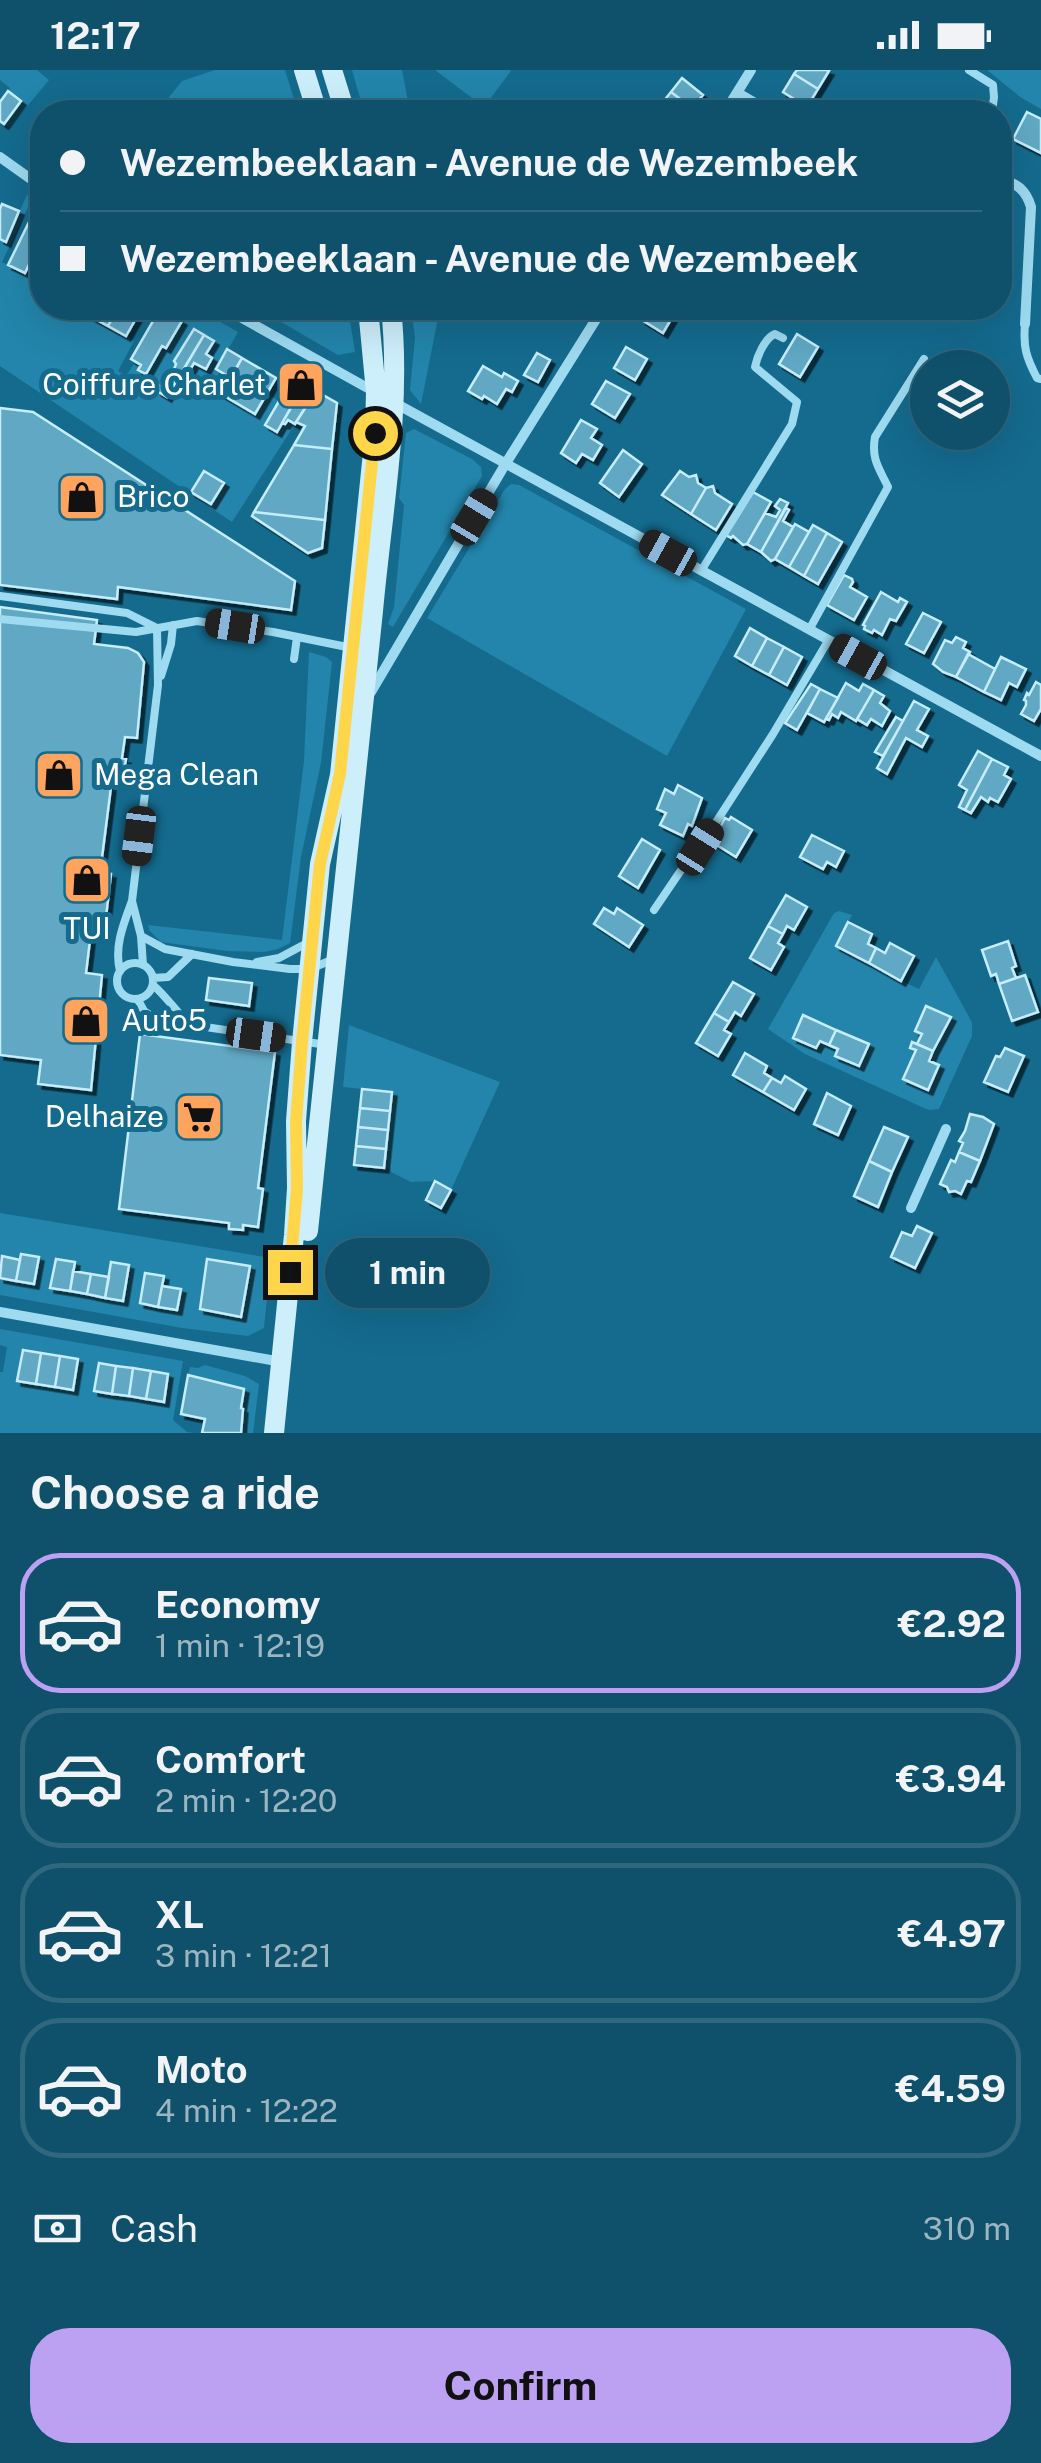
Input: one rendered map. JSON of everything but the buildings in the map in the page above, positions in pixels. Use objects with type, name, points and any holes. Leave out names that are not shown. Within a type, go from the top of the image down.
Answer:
[{"type":"main road","points":[[304,70],[313,100]]},
{"type":"main road","points":[[332,70],[341,100]]},
{"type":"main road","points":[[287,1433],[364,705],[385,397],[370,320]]},
{"type":"main road","points":[[274,1433],[297,1188],[296,1122],[302,1042],[320,864],[340,774],[375,433],[396,346],[393,320]]},
{"type":"street","points":[[733,100],[752,70]]},
{"type":"street","points":[[738,93],[750,100]]},
{"type":"street","points":[[0,157],[30,178]]},
{"type":"street","points":[[1012,183],[1024,191],[1031,207],[1026,324]]},
{"type":"street","points":[[246,320],[1041,756]]},
{"type":"street","points":[[364,705],[506,463],[595,320]]},
{"type":"street","points":[[912,1208],[946,1129]]},
{"type":"street","points":[[0,1312],[282,1362]]},
{"type":"lane","points":[[969,70],[993,85],[992,100]]},
{"type":"lane","points":[[1026,324],[1023,346],[1037,378],[1041,379]]},
{"type":"lane","points":[[701,571],[792,424],[796,402],[755,367],[770,336],[783,338]]},
{"type":"lane","points":[[810,630],[888,486],[872,451],[875,437],[910,381]]},
{"type":"lane","points":[[0,596],[127,613],[157,628]]},
{"type":"lane","points":[[0,618],[136,632],[198,620],[352,648]]},
{"type":"lane","points":[[158,685],[173,625]]},
{"type":"lane","points":[[153,981],[147,995],[138,1000],[129,998],[119,990],[116,956],[132,901],[158,685],[157,628]]},
{"type":"lane","points":[[294,659],[297,637]]},
{"type":"lane","points":[[654,910],[773,734],[828,640]]},
{"type":"lane","points":[[132,901],[143,960],[153,981],[191,1026]]},
{"type":"lane","points":[[141,936],[165,948],[192,954],[290,969],[310,969],[337,957]]},
{"type":"lane","points":[[253,963],[280,958],[312,940]]},
{"type":"lane","points":[[120,971],[165,948]]},
{"type":"lane","points":[[153,981],[168,977],[192,954]]},
{"type":"lane","points":[[138,1000],[150,1017],[328,1045]]},
{"type":"shaded area","points":[[0,70],[37,70],[49,80],[9,128],[4,124],[10,88],[0,80]]},
{"type":"shaded area","points":[[215,70],[285,70],[294,100],[167,100],[182,81]]},
{"type":"shaded area","points":[[352,70],[402,70],[408,100],[361,100]]},
{"type":"shaded area","points":[[435,70],[511,71],[489,100],[475,100]]},
{"type":"shaded area","points":[[987,70],[1041,70],[1041,109],[1020,97]]},
{"type":"shaded area","points":[[27,195],[30,203],[2,262],[30,276],[30,320],[96,320],[134,341],[118,371],[126,376],[135,362],[146,374],[183,320],[217,320],[238,332],[217,369],[231,378],[255,414],[267,394],[279,401],[266,424],[277,431],[288,420],[295,424],[232,522],[0,366],[0,239],[6,241]]},
{"type":"shaded area","points":[[278,320],[350,320],[355,352],[338,355]]},
{"type":"shaded area","points":[[413,320],[438,320],[421,404],[410,390],[415,338]]},
{"type":"shaded area","points":[[414,429],[472,459],[481,467],[482,476],[393,627],[388,624],[394,607],[404,505],[399,498],[406,433]]},
{"type":"shaded area","points":[[511,484],[746,609],[667,756],[427,618]]},
{"type":"shaded area","points":[[309,652],[332,662],[321,763],[301,857],[290,943],[264,952],[161,942],[148,925],[282,940],[304,761]]},
{"type":"shaded area","points":[[834,913],[852,915],[836,946],[919,989],[936,957],[968,1015],[972,1036],[939,1109],[924,1108],[805,1054],[768,1029]]},
{"type":"shaded area","points":[[349,1025],[500,1082],[451,1190],[435,1181],[411,1182],[384,1168],[392,1092],[343,1087]]},
{"type":"shaded area","points":[[0,1213],[271,1258],[264,1328],[248,1336],[182,1328],[0,1295]]},
{"type":"shaded area","points":[[0,1329],[183,1361],[173,1420],[194,1433],[0,1433],[0,1372],[7,1347],[0,1345]]},
{"type":"shaded area","points":[[205,1365],[259,1384],[253,1433],[241,1433],[244,1389],[188,1375],[190,1367]]},
{"type":"place","name":"Coiffure Charlet","points":[[301,385]]},
{"type":"place","name":"Brico","points":[[82,497]]},
{"type":"place","name":"Mega Clean","points":[[59,775]]},
{"type":"place","name":"TUI","points":[[87,880]]},
{"type":"place","name":"Auto5","points":[[86,1021]]},
{"type":"place","name":"Delhaize","points":[[199,1117]]},
{"type":"route","points":[[290,1272],[297,1188],[296,1122],[320,864],[340,774],[375,433]]}]
